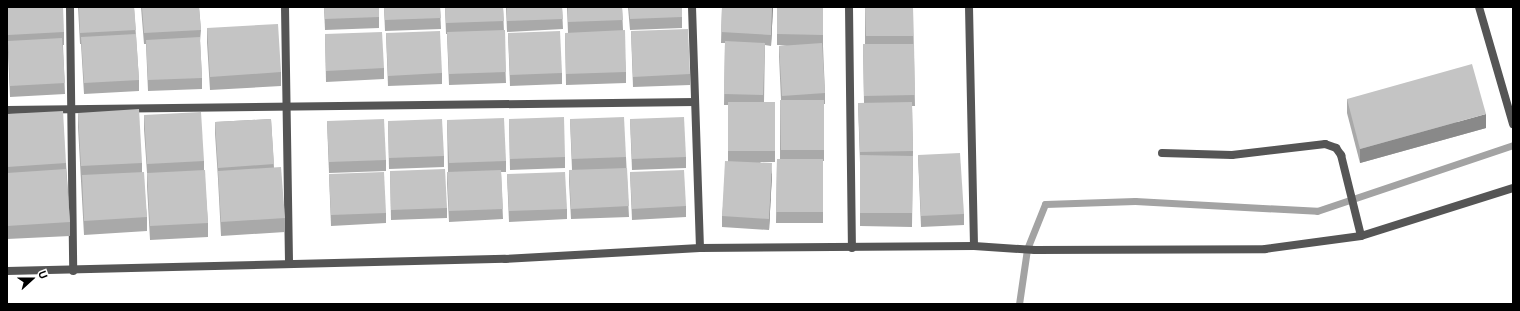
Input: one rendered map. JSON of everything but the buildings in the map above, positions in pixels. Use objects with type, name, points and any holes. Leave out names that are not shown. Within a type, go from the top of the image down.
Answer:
[{"type":"street","points":[[70,7],[73,109],[72,271]]},
{"type":"street","points":[[285,7],[285,106],[290,263]]},
{"type":"street","points":[[692,7],[700,248]]},
{"type":"street","points":[[849,7],[852,248]]},
{"type":"street","points":[[969,7],[974,246]]},
{"type":"street","points":[[1479,7],[1513,124]]},
{"type":"street","points":[[7,110],[694,102]]},
{"type":"street","points":[[1162,153],[1232,155],[1325,144],[1338,152],[1346,172],[1361,236]]},
{"type":"street","points":[[7,271],[72,271],[290,263],[505,259],[700,248],[974,246],[1035,250],[1265,249],[1361,236],[1513,188]]},
{"type":"waterway","points":[[1019,304],[1027,249],[1045,204],[1135,201],[1317,211],[1513,145]]}]
